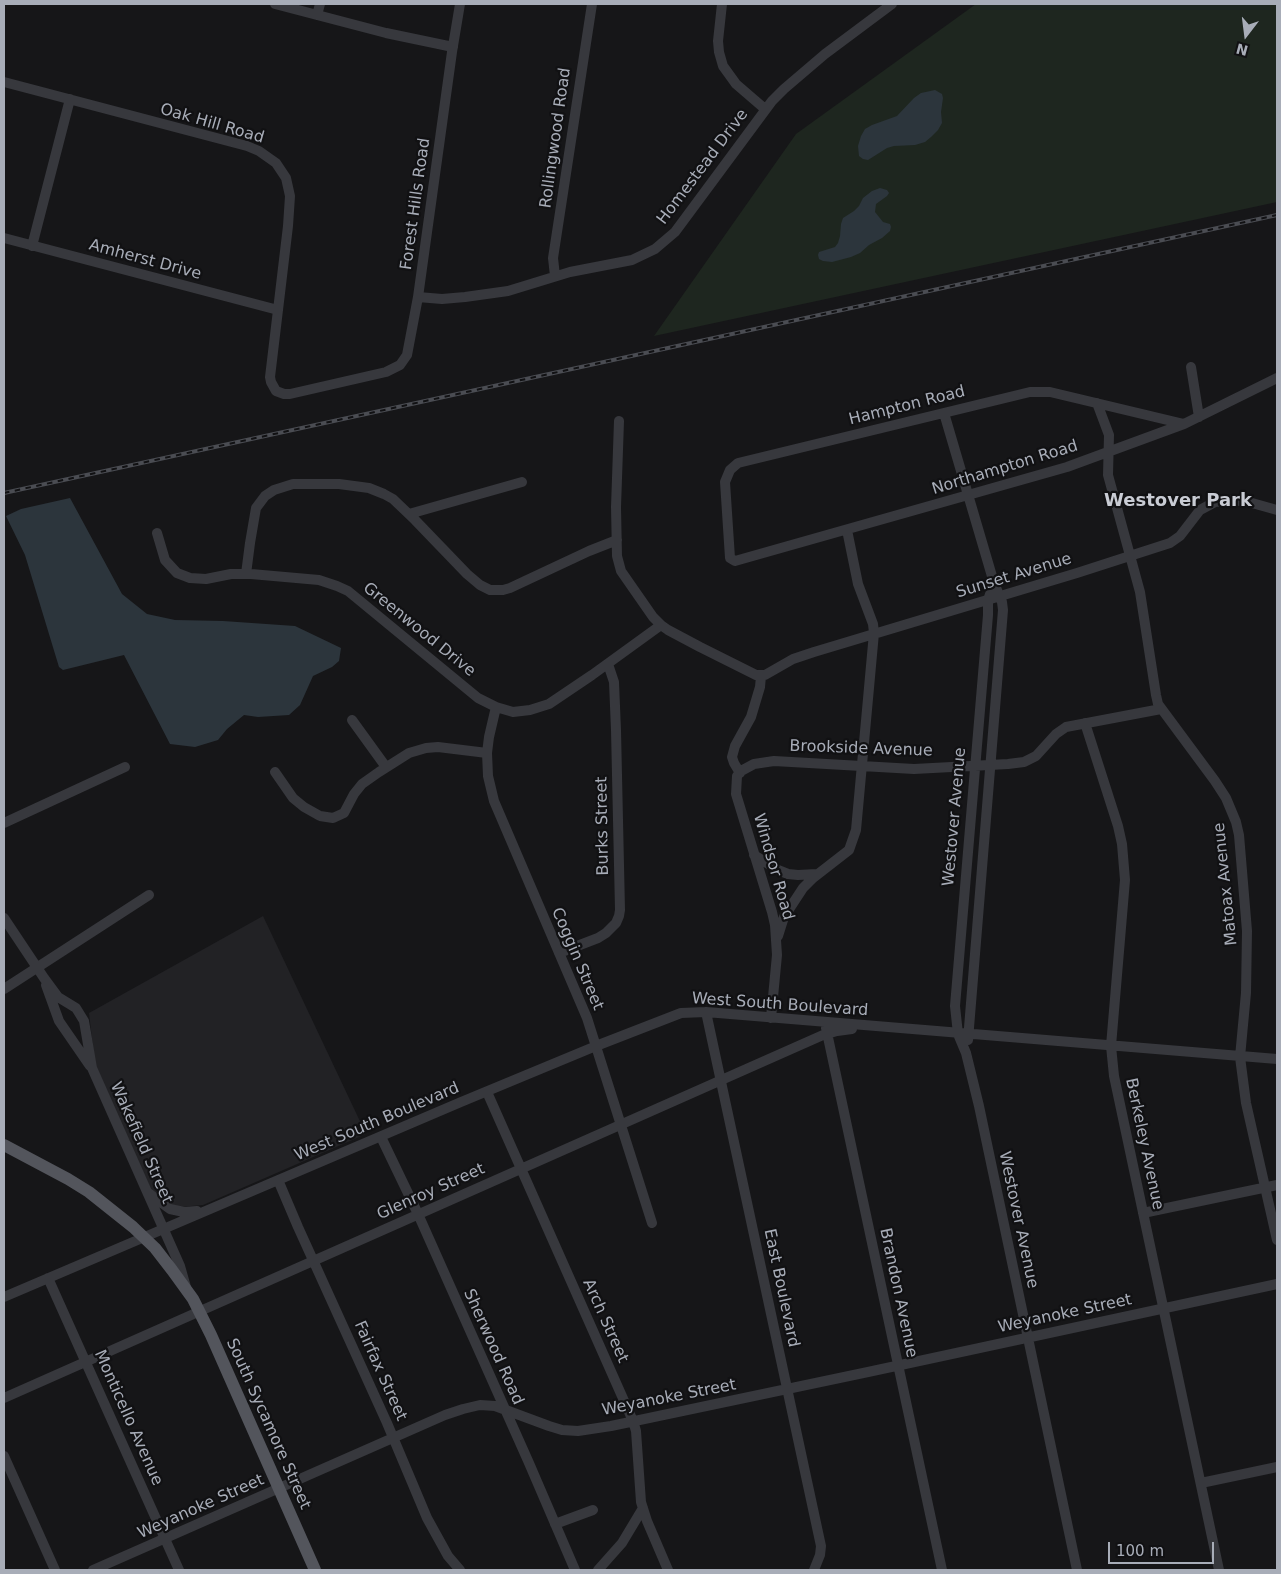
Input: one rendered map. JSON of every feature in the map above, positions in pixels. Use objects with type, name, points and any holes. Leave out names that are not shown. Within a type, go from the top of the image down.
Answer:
[{"type":"main road","name":"South Sycamore Street","points":[[4,1144],[68,1179],[109,1207],[155,1248],[188,1292],[212,1335],[315,1570]]},
{"type":"street","points":[[276,4],[386,33],[453,46]]},
{"type":"street","points":[[317,15],[320,4]]},
{"type":"street","name":"Forest Hills Road","points":[[272,358],[271,382],[276,391],[284,394],[386,372],[395,368],[404,360],[410,348],[460,4]]},
{"type":"street","name":"Rollingwood Road","points":[[555,276],[553,258],[592,4]]},
{"type":"street","points":[[722,4],[718,41],[723,66],[736,84],[765,109]]},
{"type":"street","name":"Homestead Drive","points":[[418,297],[442,298],[488,295],[555,276],[632,260],[655,249],[675,232],[765,109],[784,89],[825,54],[892,4]]},
{"type":"street","name":"Oak Hill Road","points":[[4,82],[247,146],[260,151],[276,163],[286,178],[290,196],[272,358]]},
{"type":"street","points":[[32,246],[70,99]]},
{"type":"street","name":"Amherst Drive","points":[[4,238],[278,310]]},
{"type":"street","points":[[1191,367],[1199,417]]},
{"type":"street","name":"Northampton Road","points":[[732,560],[735,561],[848,530],[1067,467],[1184,424],[1277,378]]},
{"type":"street","name":"Hampton Road","points":[[732,560],[729,548],[725,482],[727,476],[734,466],[767,455],[1030,392],[1050,392],[1184,424]]},
{"type":"street","name":"Matoax Avenue","points":[[1097,403],[1109,435],[1108,475],[1140,592],[1156,696],[1161,709],[1226,798],[1239,835],[1247,931],[1246,993],[1240,1056],[1246,1103],[1277,1240]]},
{"type":"street","name":"Westover Avenue","points":[[944,413],[1003,610],[983,856],[963,1034]]},
{"type":"street","points":[[618,421],[616,507],[617,556],[621,571],[653,617],[661,625],[684,639],[760,676],[760,687],[751,717],[735,746],[732,757],[740,773]]},
{"type":"street","points":[[409,514],[522,482]]},
{"type":"street","points":[[246,574],[256,508],[265,496],[293,484],[339,484],[369,488],[384,494],[393,499],[409,514],[467,574],[480,585],[496,591],[510,588],[617,540]]},
{"type":"street","name":"Sunset Avenue","points":[[760,676],[793,659],[1130,556],[1175,540],[1200,510],[1215,502],[1234,500],[1277,510]]},
{"type":"street","points":[[776,942],[784,917],[803,888],[849,850],[856,830],[874,633],[873,624],[858,584],[848,530]]},
{"type":"street","name":"Greenwood Drive","points":[[157,533],[165,560],[170,567],[183,576],[199,579],[246,574],[319,580],[348,591],[478,698],[496,707],[513,712],[541,707],[556,699],[661,625]]},
{"type":"street","name":"Westover Avenue","points":[[994,583],[988,600],[954,1006],[963,1034],[1077,1570]]},
{"type":"street","name":"Burks Street","points":[[560,953],[606,933],[616,922],[620,910],[616,721],[614,682],[608,664]]},
{"type":"street","points":[[982,684],[998,685]]},
{"type":"street","name":"Coggin Street","points":[[496,707],[487,753],[488,776],[494,801],[586,1018],[652,1224]]},
{"type":"street","name":"Brookside Avenue","points":[[740,773],[746,767],[774,760],[914,769],[1016,763],[1031,759],[1042,751],[1049,741],[1066,727],[1161,709]]},
{"type":"street","points":[[352,720],[386,766]]},
{"type":"street","name":"Berkeley Avenue","points":[[1085,723],[1118,826],[1124,862],[1125,880],[1111,1046],[1119,1101],[1219,1570]]},
{"type":"street","points":[[275,772],[293,798],[301,805],[310,812],[329,818],[339,817],[344,814],[354,794],[362,784],[386,766],[409,753],[426,748],[448,748],[487,753]]},
{"type":"street","points":[[4,820],[124,767]]},
{"type":"street","name":"Windsor Road","points":[[740,773],[737,776],[736,794],[772,912],[776,942],[771,1018]]},
{"type":"street","points":[[967,854],[983,856]]},
{"type":"street","points":[[754,855],[788,874],[798,876],[818,874]]},
{"type":"street","points":[[4,989],[149,895]]},
{"type":"street","name":"Wakefield Street","points":[[4,918],[58,997],[76,1008],[84,1021],[92,1068]]},
{"type":"street","name":"Wakefield Street","points":[[44,978],[59,1021],[92,1068],[163,1229]]},
{"type":"street","name":"West South Boulevard","points":[[4,1298],[278,1180],[674,1015],[706,1012],[1277,1060]]},
{"type":"street","name":"East Boulevard","points":[[706,1012],[821,1546],[820,1555],[814,1570]]},
{"type":"street","name":"Brandon Avenue","points":[[825,1022],[942,1570]]},
{"type":"street","name":"Glenroy Street","points":[[4,1398],[827,1033],[873,1027]]},
{"type":"street","name":"Arch Street","points":[[487,1092],[633,1421],[636,1431],[643,1508],[668,1570]]},
{"type":"street","name":"Sherwood Road","points":[[381,1137],[418,1214],[575,1570]]},
{"type":"street","name":"Fairfax Street","points":[[278,1180],[394,1438],[436,1538],[460,1570]]},
{"type":"street","points":[[1143,1213],[1277,1185]]},
{"type":"street","points":[[147,1192],[165,1206],[178,1212],[208,1210]]},
{"type":"street","name":"South Sycamore Street","points":[[163,1229],[180,1266],[188,1292]]},
{"type":"street","name":"Monticello Avenue","points":[[48,1278],[179,1570]]},
{"type":"street","name":"Weyanoke Street","points":[[94,1570],[463,1409],[488,1405],[549,1426],[578,1431],[898,1366],[1277,1284]]},
{"type":"street","points":[[4,1456],[55,1570]]},
{"type":"street","points":[[1201,1483],[1277,1467]]},
{"type":"street","points":[[598,1570],[622,1543],[643,1508]]},
{"type":"street","points":[[555,1524],[593,1510]]},
{"type":"shaded area","points":[[976,4],[1277,4],[1277,202],[654,336],[796,134]]},
{"type":"shaded area","points":[[935,90],[942,94],[943,98],[942,123],[931,137],[925,142],[915,145],[887,148],[868,160],[859,156],[858,146],[865,129],[897,116],[921,93]]},
{"type":"shaded area","points":[[880,188],[887,190],[889,193],[876,204],[875,212],[883,222],[890,224],[890,231],[860,253],[851,257],[832,262],[819,259],[819,252],[835,247],[838,243],[843,218],[859,206],[863,198]]},
{"type":"shaded area","points":[[70,498],[122,594],[147,614],[175,620],[295,626],[341,648],[339,661],[332,667],[313,676],[300,705],[289,715],[258,717],[244,715],[227,729],[218,740],[195,747],[170,744],[124,655],[63,670],[59,667],[25,555],[6,516],[21,509]]},
{"type":"shaded area","points":[[263,916],[366,1134],[203,1205],[180,1207],[166,1203],[151,1190],[95,1065],[89,1013]]},
{"type":"railway","points":[[4,493],[1277,215]]},
{"type":"district","name":"Westover Park","points":[[1178,501]]}]
